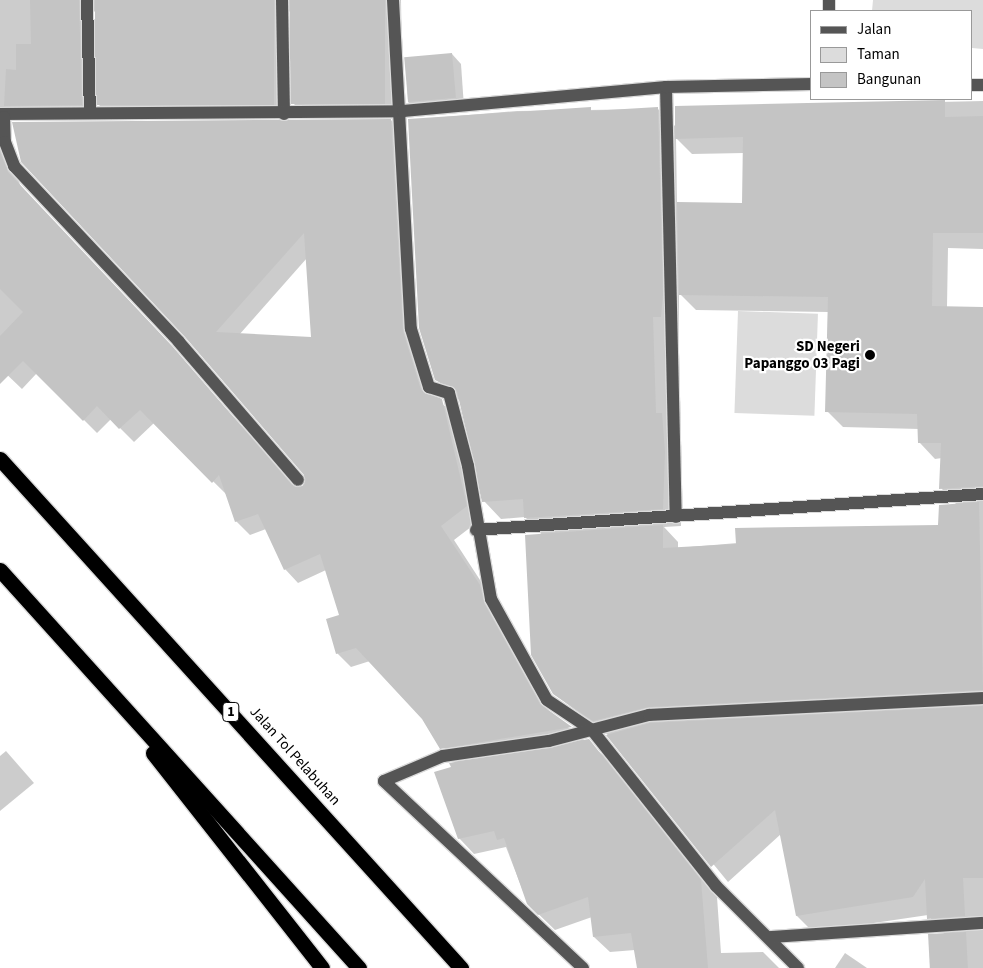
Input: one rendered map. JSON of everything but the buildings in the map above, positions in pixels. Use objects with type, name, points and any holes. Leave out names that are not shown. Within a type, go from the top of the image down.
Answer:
[{"type":"highway","name":"Jalan Tol Pelabuhan","points":[[0,458],[461,968]]},
{"type":"highway","points":[[0,570],[359,968]]},
{"type":"highway","points":[[65,641],[322,968]]},
{"type":"street","points":[[87,0],[90,111]]},
{"type":"street","points":[[282,0],[284,114]]},
{"type":"street","points":[[393,0],[403,111],[411,329],[429,386],[449,393],[468,466],[476,530],[491,599],[514,644],[547,700],[592,730],[716,886],[770,937],[798,968]]},
{"type":"street","points":[[298,480],[179,342],[14,166],[5,142],[2,115],[90,111],[284,114],[403,111],[666,87],[810,84]]},
{"type":"street","points":[[666,87],[676,517]]},
{"type":"street","points":[[476,530],[983,494]]},
{"type":"street","points":[[582,968],[384,781],[443,756],[549,741],[649,715],[983,698]]},
{"type":"street","points":[[770,937],[983,923]]},
{"type":"green space","points":[[873,0],[983,0],[983,49],[973,48],[973,10],[872,10]]},
{"type":"green space","points":[[738,311],[818,314],[814,416],[734,413]]},
{"type":"place","name":"SD Negeri Papanggo 03 Pagi","points":[[870,355]]}]
